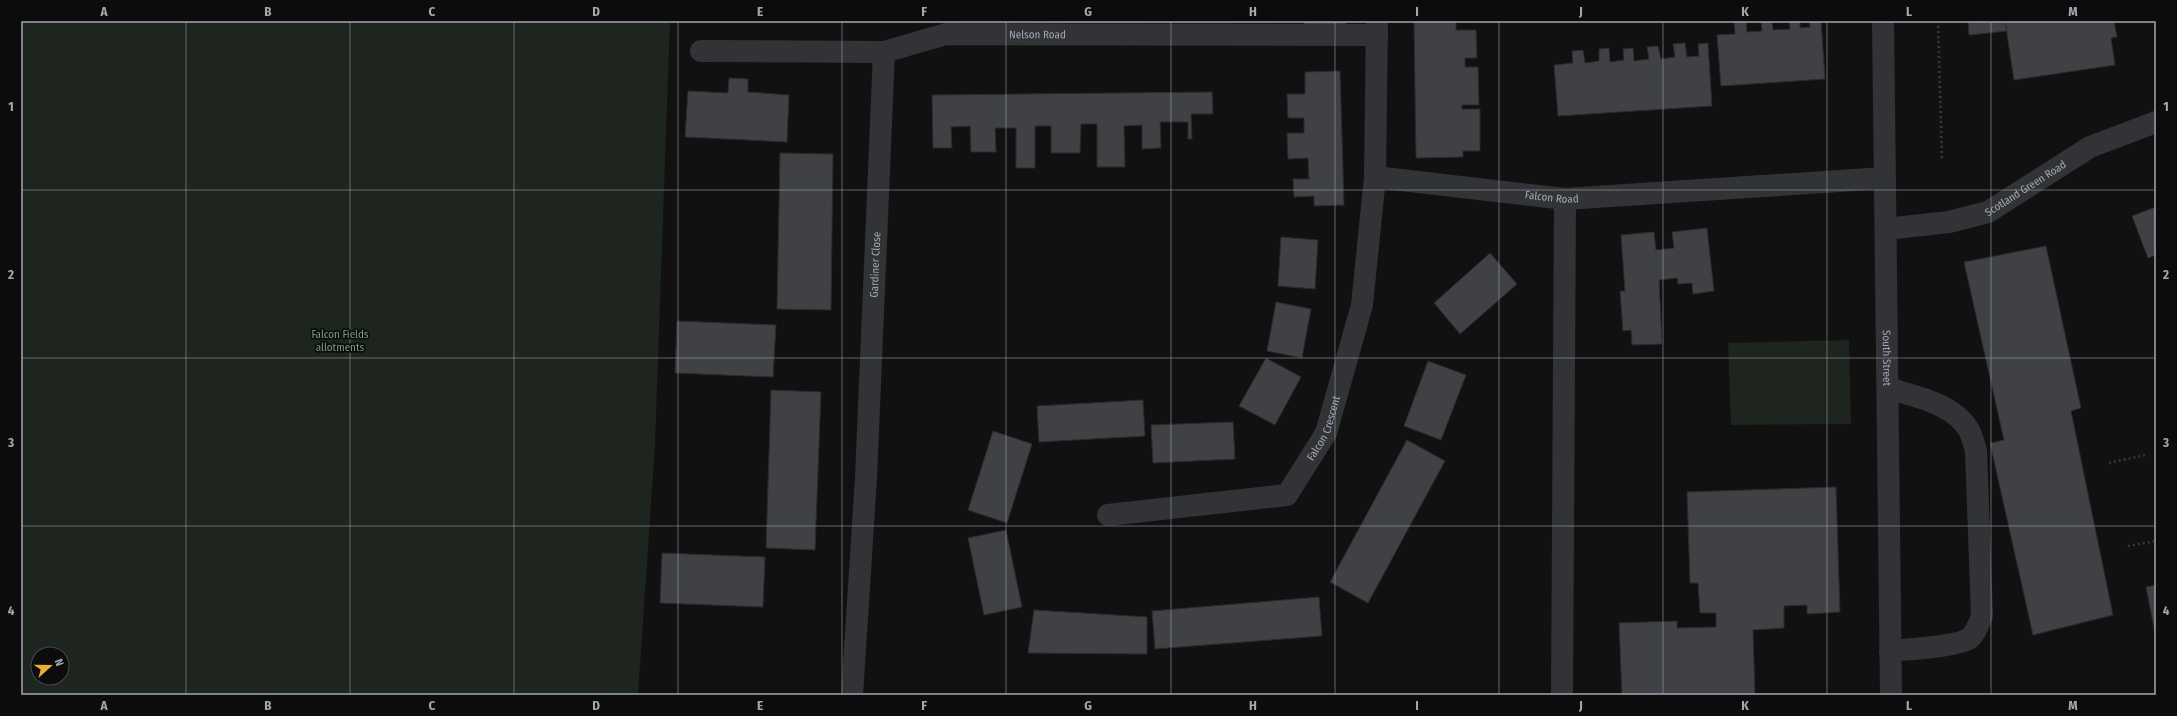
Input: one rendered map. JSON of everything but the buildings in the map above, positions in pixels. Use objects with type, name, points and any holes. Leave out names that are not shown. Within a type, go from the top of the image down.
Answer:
[{"type":"street","name":"South Street","points":[[1883,21],[1891,695]]},
{"type":"street","name":"Nelson Road","points":[[701,51],[884,52],[946,34],[1377,28]]},
{"type":"street","points":[[1375,177],[1377,28]]},
{"type":"street","name":"Gardiner Close","points":[[852,695],[866,478],[884,52]]},
{"type":"street","name":"Scotland Green Road","points":[[1886,229],[1948,222],[1988,212],[2009,200],[2050,170],[2081,152],[2110,138],[2156,122]]},
{"type":"street","name":"Falcon Road","points":[[1375,177],[1565,199],[1885,178]]},
{"type":"street","name":"Falcon Crescent","points":[[1108,515],[1287,494],[1326,433],[1362,305],[1375,177]]},
{"type":"street","points":[[1562,695],[1565,199]]},
{"type":"street","points":[[1888,388],[1940,405],[1959,419],[1969,430],[1976,451],[1982,616],[1977,629],[1970,638],[1960,642],[1890,651]]},
{"type":"path","points":[[1938,21],[1942,160]]},
{"type":"path","points":[[2109,463],[2145,455]]},
{"type":"path","points":[[2128,546],[2156,540]]},
{"type":"green space","name":"Falcon Fields allotments","points":[[21,21],[670,21],[655,444],[638,695],[21,695]]},
{"type":"green space","points":[[1849,340],[1851,424],[1731,425],[1728,343]]}]
